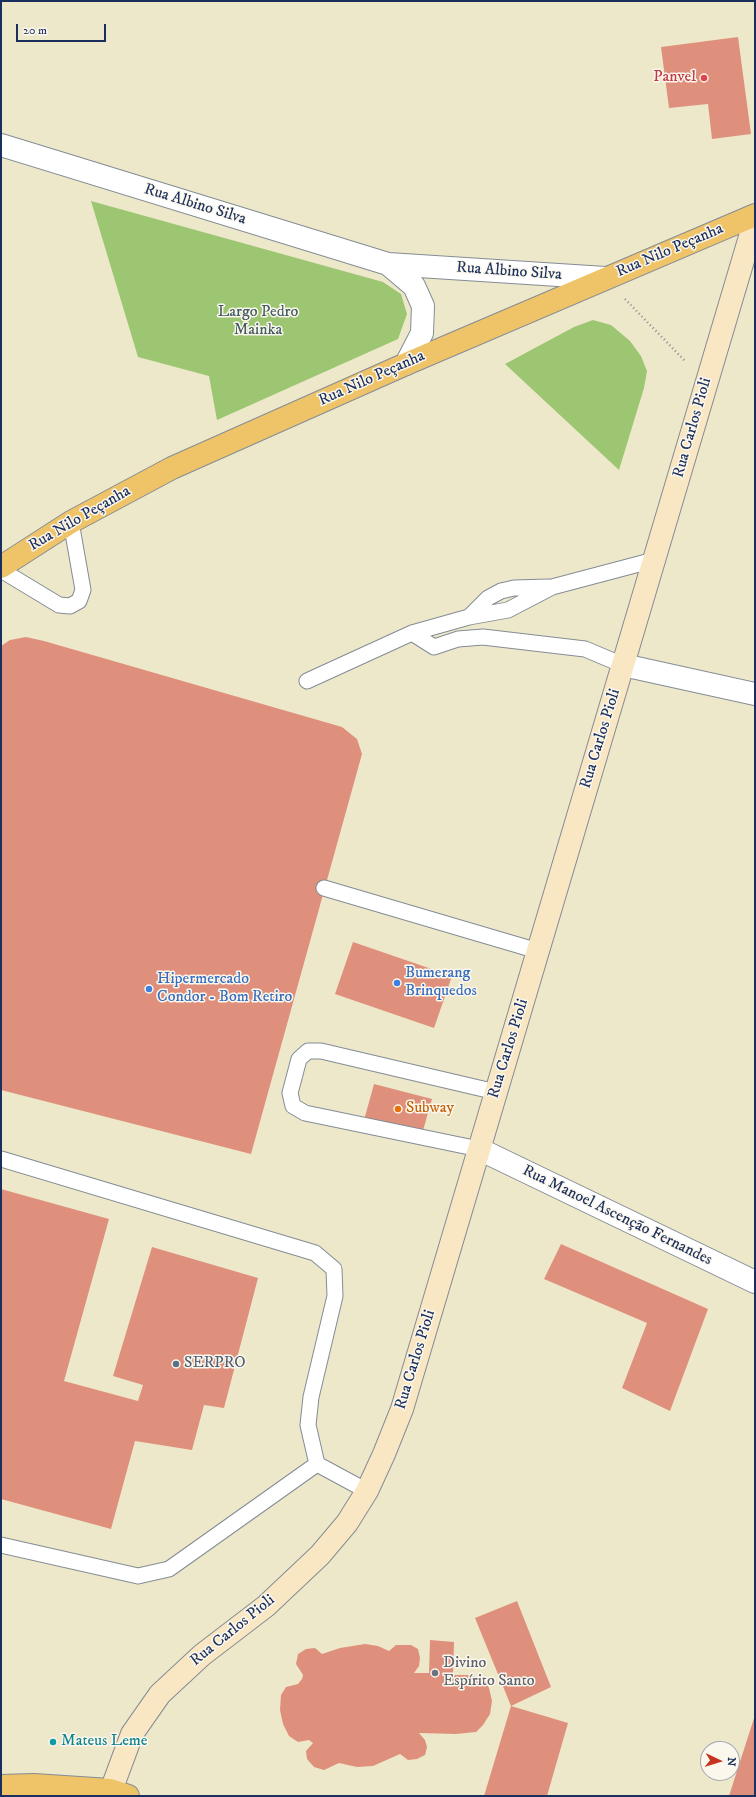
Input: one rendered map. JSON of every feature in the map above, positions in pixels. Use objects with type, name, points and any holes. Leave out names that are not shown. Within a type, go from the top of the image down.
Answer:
[{"type":"main road","name":"Rua Nilo Peçanha","points":[[1,568],[71,522],[172,468],[406,364],[605,278],[755,216]]},
{"type":"main road","name":"Rua Carlos Pioli","points":[[116,1794],[132,1734],[160,1694],[202,1655],[266,1606],[320,1556],[347,1523],[367,1491],[402,1409],[755,220]]},
{"type":"main road","points":[[1,1786],[34,1784],[116,1794]]},
{"type":"street","name":"Rua Albino Silva","points":[[1,145],[388,264],[605,278]]},
{"type":"street","name":"Rua Albino Silva","points":[[388,264],[414,286],[423,306],[422,332],[406,364]]},
{"type":"street","points":[[623,665],[755,694]]},
{"type":"street","name":"Rua Manoel Ascenção Fernandes","points":[[479,1149],[755,1282]]},
{"type":"lane","points":[[1,568],[60,605],[70,606],[79,601],[82,590],[71,522]]},
{"type":"lane","points":[[307,680],[412,634],[469,617],[488,598],[501,591],[514,588],[552,587],[654,560]]},
{"type":"lane","points":[[412,634],[434,647],[458,639],[483,637],[585,649],[623,665]]},
{"type":"lane","points":[[324,888],[538,951]]},
{"type":"lane","points":[[479,1149],[305,1113],[293,1106],[290,1093],[299,1059],[308,1051],[321,1051],[496,1092]]},
{"type":"lane","points":[[1,1159],[315,1253],[334,1269],[335,1296],[311,1397],[308,1424],[316,1464]]},
{"type":"lane","points":[[316,1464],[367,1491]]},
{"type":"lane","points":[[1,1545],[138,1576],[169,1569],[316,1464]]},
{"type":"path","points":[[605,278],[706,383]]},
{"type":"green space","name":"Largo Pedro Mainka","points":[[91,201],[383,282],[401,294],[407,314],[398,339],[217,420],[209,376],[138,357]]},
{"type":"green space","points":[[593,320],[611,325],[630,341],[641,356],[647,371],[644,388],[619,470],[505,364],[574,327]]},
{"type":"building","name":"Panvel","points":[[738,37],[751,134],[712,139],[708,104],[669,108],[661,47]]},
{"type":"building","name":"Hipermercado Condor - Bom Retiro","points":[[26,637],[342,727],[357,739],[362,754],[251,1154],[1,1090],[1,646],[10,640]]},
{"type":"building","points":[[353,942],[452,976],[434,1028],[335,994]]},
{"type":"building","name":"Subway","points":[[374,1084],[432,1099],[422,1134],[364,1120]]},
{"type":"building","name":"SERPRO","points":[[1,1189],[109,1219],[64,1381],[138,1401],[143,1385],[113,1376],[152,1247],[258,1278],[224,1408],[204,1405],[192,1450],[135,1441],[111,1529],[1,1499]]},
{"type":"building","points":[[561,1244],[708,1309],[670,1411],[622,1388],[647,1323],[544,1279]]},
{"type":"building","points":[[517,1601],[551,1687],[511,1706],[475,1618]]},
{"type":"building","points":[[430,1640],[454,1642],[453,1675],[469,1675],[484,1679],[489,1688],[492,1701],[490,1714],[483,1725],[476,1732],[456,1734],[419,1733],[425,1740],[427,1747],[425,1755],[417,1759],[408,1760],[400,1754],[373,1766],[357,1767],[339,1763],[324,1770],[314,1767],[307,1759],[306,1751],[313,1743],[309,1740],[298,1742],[289,1736],[283,1724],[280,1710],[281,1695],[286,1687],[298,1684],[302,1679],[303,1675],[296,1664],[298,1654],[306,1649],[315,1648],[322,1654],[340,1648],[365,1644],[378,1646],[389,1651],[396,1645],[411,1645],[418,1649],[420,1658],[419,1666],[414,1673],[429,1673]]},
{"type":"building","points":[[511,1706],[568,1723],[547,1796],[484,1796]]},
{"type":"building","points":[[755,1715],[755,1796],[729,1796],[734,1781],[740,1781],[740,1762]]},
{"type":"place","name":"Panvel","points":[[704,78]]},
{"type":"place","name":"Bumerang Brinquedos","points":[[397,983]]},
{"type":"place","name":"Hipermercado Condor - Bom Retiro","points":[[149,989]]},
{"type":"place","name":"Subway","points":[[398,1109]]},
{"type":"place","name":"SERPRO","points":[[176,1364]]},
{"type":"place","name":"Divino Espírito Santo","points":[[435,1673]]},
{"type":"place","name":"Mateus Leme","points":[[53,1742]]}]
